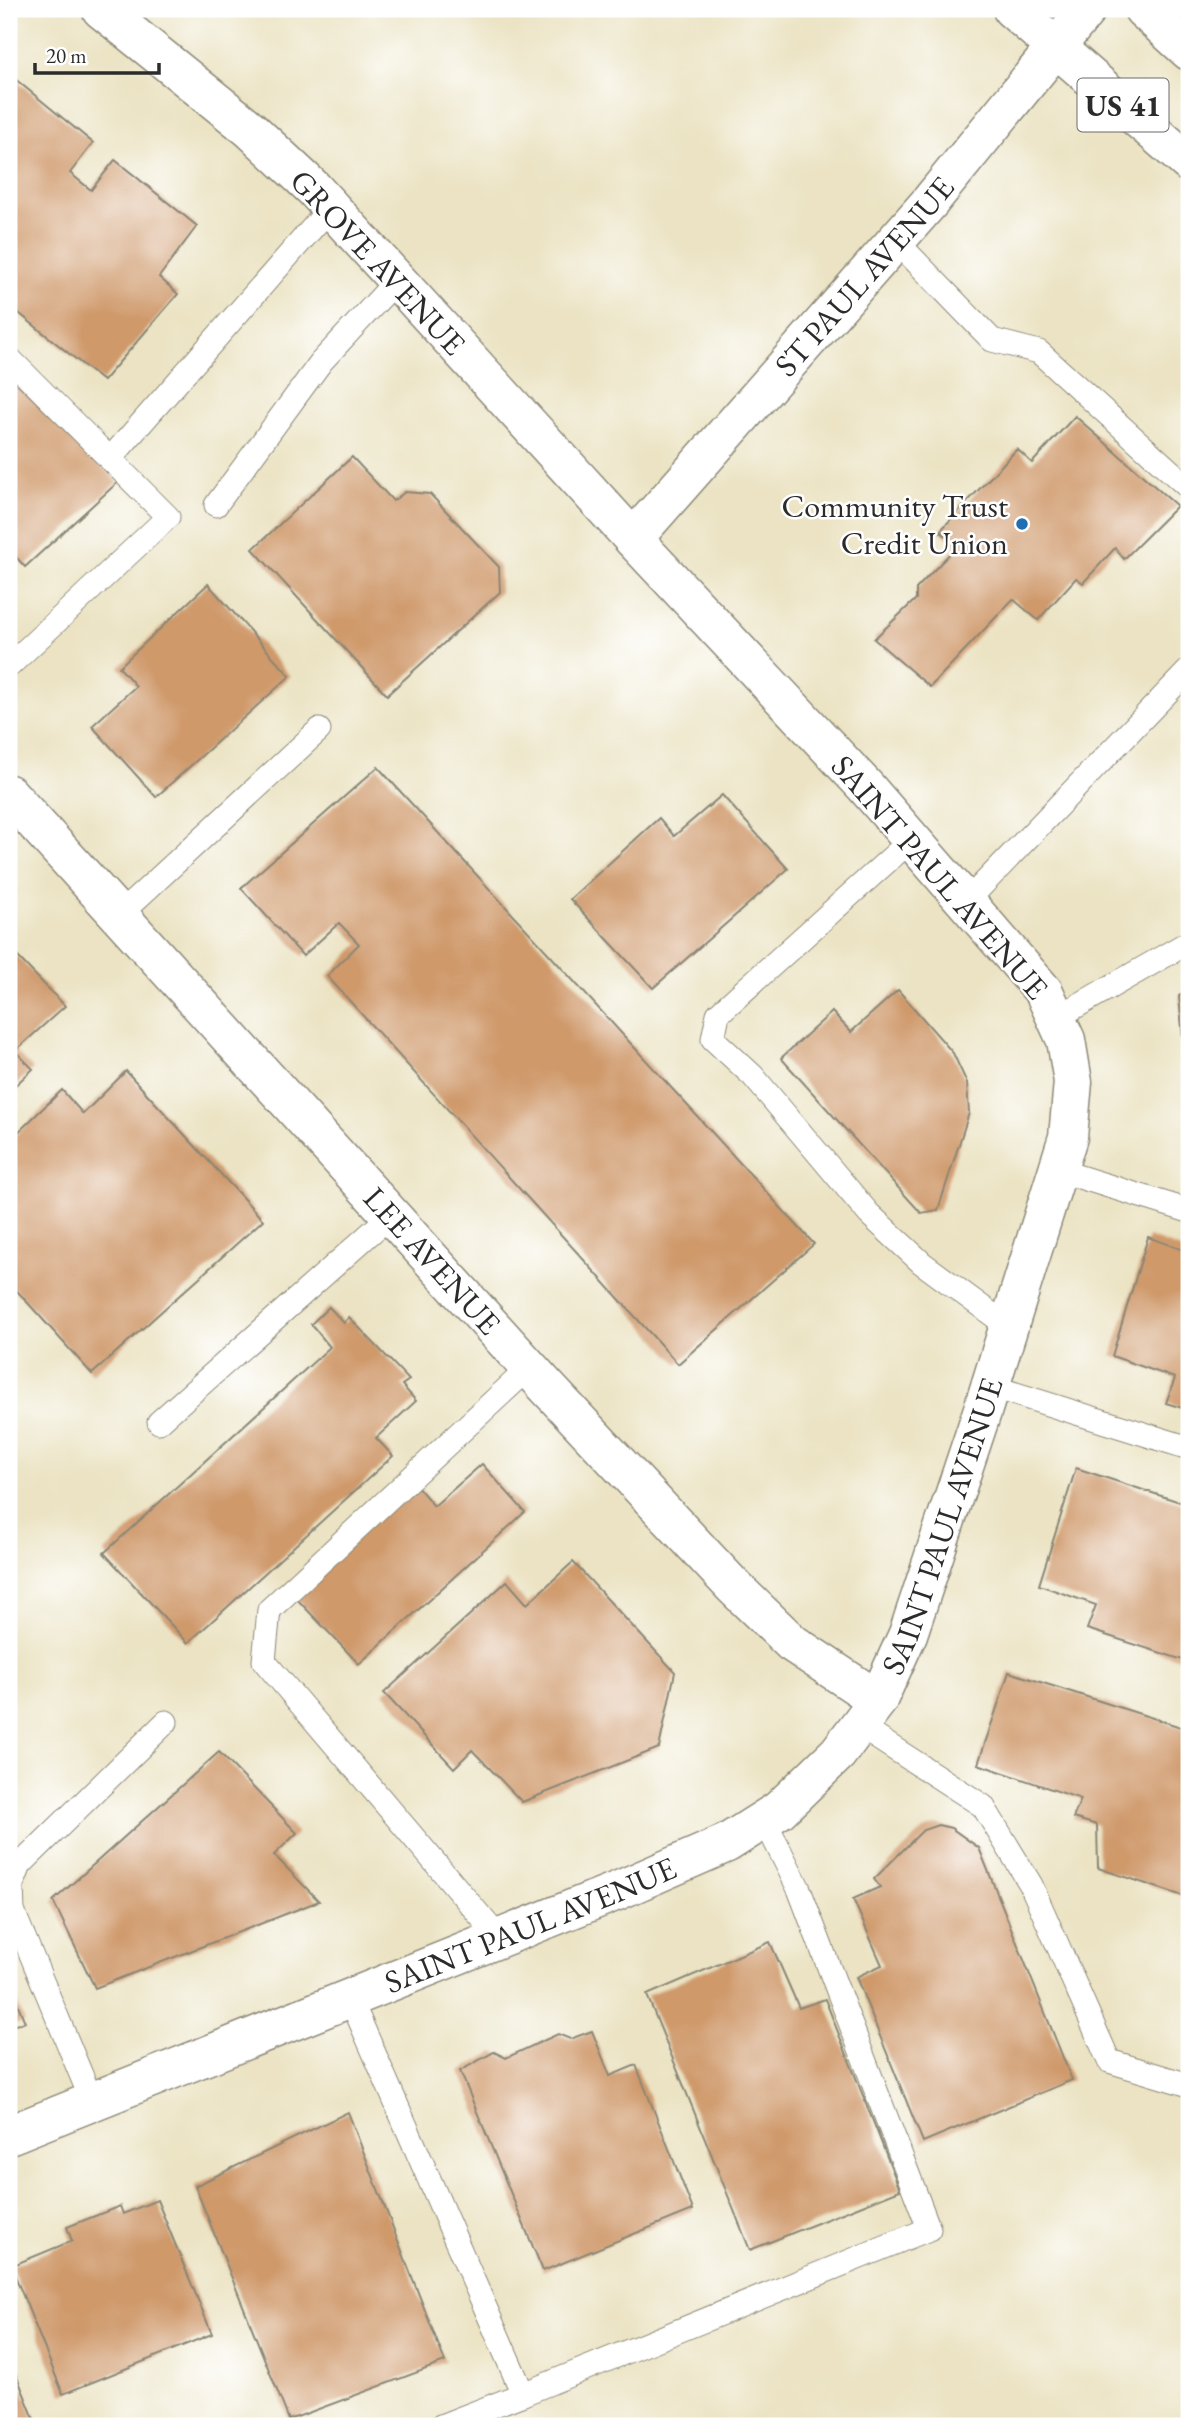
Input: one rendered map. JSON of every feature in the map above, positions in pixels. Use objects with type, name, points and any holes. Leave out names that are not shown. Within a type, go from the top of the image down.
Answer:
[{"type":"main road","name":"GROVE AVENUE","points":[[101,9],[250,129],[330,208],[633,539]]},
{"type":"main road","name":"US 41","points":[[1012,9],[1189,163]]},
{"type":"main road","name":"ST PAUL AVENUE","points":[[633,539],[896,240],[1087,9]]},
{"type":"main road","name":"US 41","points":[[1143,9],[1189,51]]},
{"type":"main road","name":"SAINT PAUL AVENUE","points":[[9,2135],[617,1891],[727,1843],[779,1810],[838,1753],[869,1713],[908,1634],[1068,1137],[1073,1082],[1066,1040],[1044,992],[999,937],[965,903],[865,786],[633,539]]},
{"type":"main road","name":"LEE AVENUE","points":[[9,794],[529,1368],[733,1586],[869,1713]]},
{"type":"lane","points":[[110,459],[330,208]]},
{"type":"lane","points":[[896,240],[992,340],[1039,352],[1189,488]]},
{"type":"lane","points":[[216,505],[321,362],[397,280]]},
{"type":"lane","points":[[9,358],[168,517],[9,666]]},
{"type":"lane","points":[[965,903],[1189,670]]},
{"type":"lane","points":[[119,915],[319,730]]},
{"type":"lane","points":[[911,840],[718,1014],[713,1039],[752,1076],[869,1214],[922,1264],[1009,1326]]},
{"type":"lane","points":[[1056,1018],[1189,942]]},
{"type":"lane","points":[[1057,1170],[1189,1211]]},
{"type":"lane","points":[[159,1422],[391,1215]]},
{"type":"lane","points":[[499,1938],[264,1661],[269,1610],[529,1368]]},
{"type":"lane","points":[[990,1386],[1189,1448]]},
{"type":"lane","points":[[869,1713],[983,1806],[1031,1885],[1109,2061],[1189,2085]]},
{"type":"lane","points":[[92,2101],[13,1911],[14,1858],[166,1722]]},
{"type":"lane","points":[[441,2426],[929,2229],[799,1889],[764,1819]]},
{"type":"lane","points":[[350,1998],[523,2394]]},
{"type":"building","points":[[9,74],[93,143],[70,173],[91,190],[115,160],[197,226],[159,277],[178,294],[103,381],[9,305]]},
{"type":"building","points":[[9,375],[118,482],[25,567],[9,549]]},
{"type":"building","points":[[1075,416],[1177,506],[1124,559],[1115,548],[1083,583],[1076,578],[1038,620],[1013,599],[930,687],[874,639],[916,599],[916,589],[957,546],[940,531],[1017,449],[1032,463]]},
{"type":"building","points":[[352,457],[393,501],[405,492],[430,494],[499,567],[500,592],[387,695],[253,549]]},
{"type":"building","points":[[208,584],[290,676],[156,797],[92,726],[136,686],[119,667]]},
{"type":"building","points":[[378,767],[814,1244],[678,1364],[327,976],[359,944],[339,923],[303,956],[241,888]]},
{"type":"building","points":[[722,795],[788,869],[653,988],[570,899],[659,818],[674,836]]},
{"type":"building","points":[[17,956],[65,1006],[15,1051],[33,1069],[9,1091],[9,963]]},
{"type":"building","points":[[898,990],[953,1053],[967,1083],[969,1113],[938,1210],[921,1213],[781,1058],[832,1012],[851,1032]]},
{"type":"building","points":[[1189,990],[1189,1085],[1187,1085],[1179,996]]},
{"type":"building","points":[[126,1071],[263,1220],[92,1374],[9,1282],[9,1141],[62,1090],[83,1114]]},
{"type":"building","points":[[1148,1237],[1189,1252],[1189,1410],[1166,1403],[1175,1378],[1112,1356]]},
{"type":"building","points":[[329,1307],[344,1323],[349,1317],[409,1380],[402,1385],[416,1401],[376,1438],[393,1456],[188,1643],[104,1553],[330,1347],[311,1324]]},
{"type":"building","points":[[482,1464],[525,1512],[359,1664],[293,1595],[415,1484],[434,1506]]},
{"type":"building","points":[[1076,1468],[1189,1505],[1189,1662],[1087,1629],[1096,1605],[1039,1585]]},
{"type":"building","points":[[573,1562],[675,1672],[659,1748],[522,1802],[472,1750],[454,1768],[384,1693],[507,1581],[527,1604]]},
{"type":"building","points":[[1009,1672],[1187,1729],[1189,1723],[1189,1898],[1098,1868],[1097,1825],[1073,1818],[1081,1799],[978,1764]]},
{"type":"building","points":[[219,1752],[297,1833],[274,1855],[319,1901],[95,1988],[53,1901]]},
{"type":"building","points":[[938,1825],[951,1828],[979,1848],[1072,2080],[923,2142],[856,1977],[882,1965],[853,1899],[880,1887],[874,1879],[923,1830]]},
{"type":"building","points":[[770,1942],[799,2008],[825,1999],[900,2190],[750,2250],[647,1995]]},
{"type":"building","points":[[9,1983],[25,2022],[9,2027]]},
{"type":"building","points":[[592,2031],[610,2076],[636,2065],[693,2210],[543,2271],[460,2071],[494,2052],[506,2058],[558,2034],[570,2039]]},
{"type":"building","points":[[348,2112],[445,2362],[289,2420],[195,2186]]},
{"type":"building","points":[[157,2200],[212,2334],[63,2394],[11,2266],[72,2241],[67,2227],[120,2206],[123,2214]]},
{"type":"building","points":[[9,2357],[37,2426],[9,2426]]},
{"type":"place","name":"Community Trust Credit Union","points":[[1022,524]]}]
